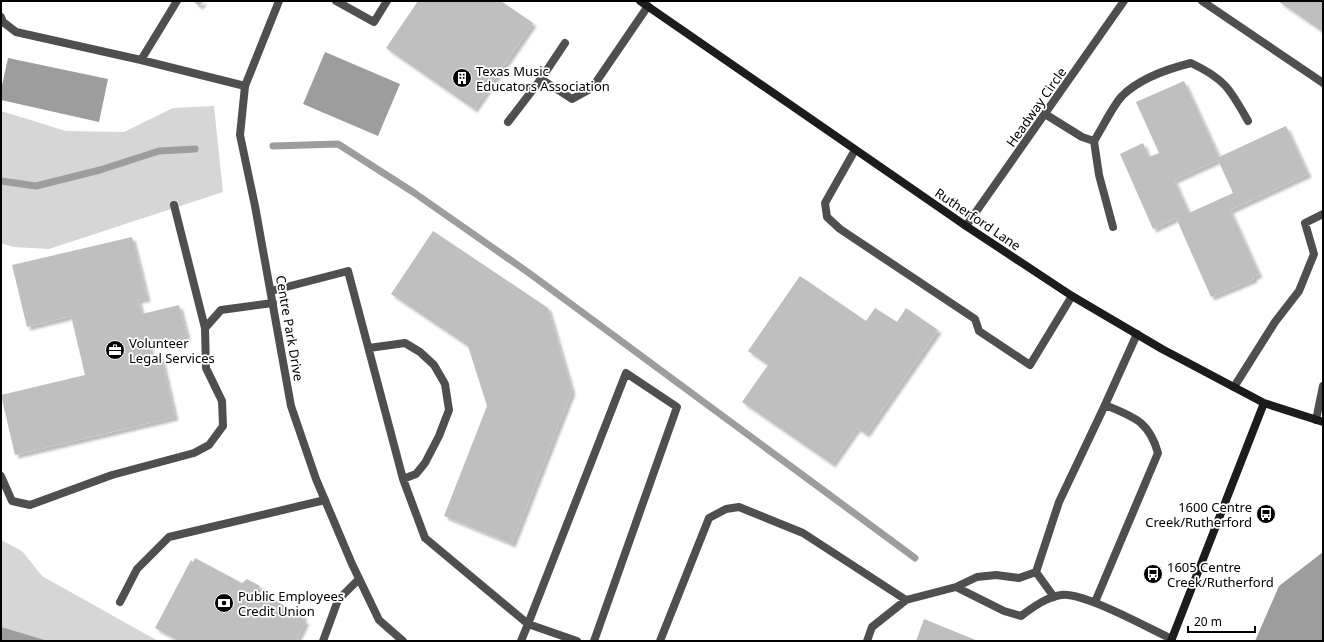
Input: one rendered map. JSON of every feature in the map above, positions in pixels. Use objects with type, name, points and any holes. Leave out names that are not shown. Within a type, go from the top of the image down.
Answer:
[{"type":"street","points":[[141,60],[177,1]]},
{"type":"street","name":"Centre Park Drive","points":[[279,1],[245,86],[240,135],[271,291],[291,406],[325,500],[359,579],[379,620],[403,641]]},
{"type":"street","points":[[336,1],[374,22],[387,1]]},
{"type":"street","name":"Rutherford Lane","points":[[640,1],[966,226],[1072,296],[1137,334],[1264,403],[1320,421]]},
{"type":"street","name":"Headway Circle","points":[[966,226],[1124,1]]},
{"type":"street","points":[[1202,1],[1323,83]]},
{"type":"street","points":[[541,79],[572,99],[592,88],[648,6]]},
{"type":"street","points":[[1,17],[3,22],[16,32],[141,60],[245,86]]},
{"type":"street","points":[[508,122],[541,79],[565,43]]},
{"type":"street","points":[[1113,227],[1099,175],[1094,141],[1122,96],[1146,79],[1171,68],[1191,63],[1211,72],[1230,89],[1248,120]]},
{"type":"street","points":[[1045,114],[1082,137],[1094,141]]},
{"type":"street","points":[[855,150],[825,203],[827,217],[840,229],[974,319],[979,331],[1030,365],[1072,296]]},
{"type":"street","points":[[1,476],[12,501],[30,505],[112,475],[194,453],[209,445],[223,426],[222,401],[206,368],[205,328],[174,205]]},
{"type":"street","points":[[1234,387],[1275,322],[1299,291],[1314,254],[1304,223],[1323,214]]},
{"type":"street","points":[[271,291],[348,271],[403,479],[425,538],[528,624],[577,641]]},
{"type":"street","points":[[205,328],[221,310],[273,303]]},
{"type":"street","points":[[1036,572],[1059,502],[1137,334]]},
{"type":"street","points":[[369,348],[405,343],[420,352],[434,365],[445,384],[449,410],[439,436],[425,463],[416,474],[403,479]]},
{"type":"street","points":[[521,641],[626,374],[677,407],[594,641]]},
{"type":"street","points":[[1320,421],[1323,386]]},
{"type":"street","points":[[956,586],[1004,611],[1021,616],[1035,605],[1062,594],[1095,602],[1171,640],[1264,403]]},
{"type":"street","points":[[1095,602],[1158,454],[1154,436],[1134,417],[1105,405]]},
{"type":"street","points":[[120,602],[137,569],[169,537],[325,500]]},
{"type":"street","points":[[660,641],[710,518],[726,509],[739,507],[803,533],[906,600]]},
{"type":"street","points":[[866,641],[872,627],[906,600],[956,586],[977,577],[996,575],[1019,578],[1036,572]]},
{"type":"street","points":[[1036,572],[1054,597]]},
{"type":"street","points":[[323,641],[338,600],[359,579]]},
{"type":"shaded area","points":[[325,52],[400,84],[378,136],[303,104]]},
{"type":"shaded area","points":[[8,58],[108,79],[99,122],[1,100],[1,90]]},
{"type":"shaded area","points":[[214,106],[223,192],[49,249],[13,247],[1,243],[1,111],[66,131],[124,132],[173,108]]},
{"type":"shaded area","points":[[1,540],[22,551],[42,576],[158,641],[1,641]]},
{"type":"shaded area","points":[[1323,552],[1323,641],[1255,641],[1279,586]]},
{"type":"shaded area","points":[[1,627],[48,641],[1,641]]},
{"type":"building","points":[[193,1],[204,1],[199,6]]},
{"type":"building","name":"Texas Music Educators Association","points":[[418,1],[501,1],[533,23],[474,109],[386,48]]},
{"type":"building","points":[[1278,1],[1323,1],[1323,32]]},
{"type":"building","points":[[1184,81],[1219,157],[1286,126],[1308,174],[1230,210],[1259,274],[1253,277],[1254,279],[1211,297],[1176,218],[1153,229],[1120,154],[1143,143],[1149,157],[1159,153],[1136,102]],"holes":[[[1218,160],[1233,193],[1189,213],[1174,180]]]},
{"type":"building","points":[[433,231],[548,308],[572,391],[512,544],[444,516],[487,406],[468,346],[391,294]]},
{"type":"building","name":"Volunteer Legal Services","points":[[132,237],[147,298],[138,300],[142,314],[179,305],[187,336],[149,345],[152,358],[161,356],[175,417],[15,455],[1,395],[85,375],[71,316],[27,327],[12,265]]},
{"type":"building","points":[[800,276],[866,321],[875,308],[897,322],[906,308],[938,330],[866,434],[857,428],[832,464],[742,402],[768,365],[748,351]]},
{"type":"building","name":"Public Employees Credit Union","points":[[195,558],[242,583],[247,579],[260,586],[257,591],[304,616],[302,619],[306,621],[297,639],[300,641],[179,641],[155,628],[191,560],[193,562]]},
{"type":"building","points":[[924,619],[978,641],[916,641]]},
{"type":"waterway","points":[[273,146],[338,144],[413,192],[529,273],[915,558]]},
{"type":"waterway","points":[[1,181],[36,186],[100,170],[159,151],[195,149]]},
{"type":"place","name":"Texas Music Educators Association","points":[[462,78]]},
{"type":"place","name":"Volunteer Legal Services","points":[[115,350]]},
{"type":"place","name":"1600 Centre Creek/Rutherford","points":[[1266,514]]},
{"type":"place","name":"1605 Centre Creek/Rutherford","points":[[1153,574]]},
{"type":"place","name":"Public Employees Credit Union","points":[[224,603]]}]
